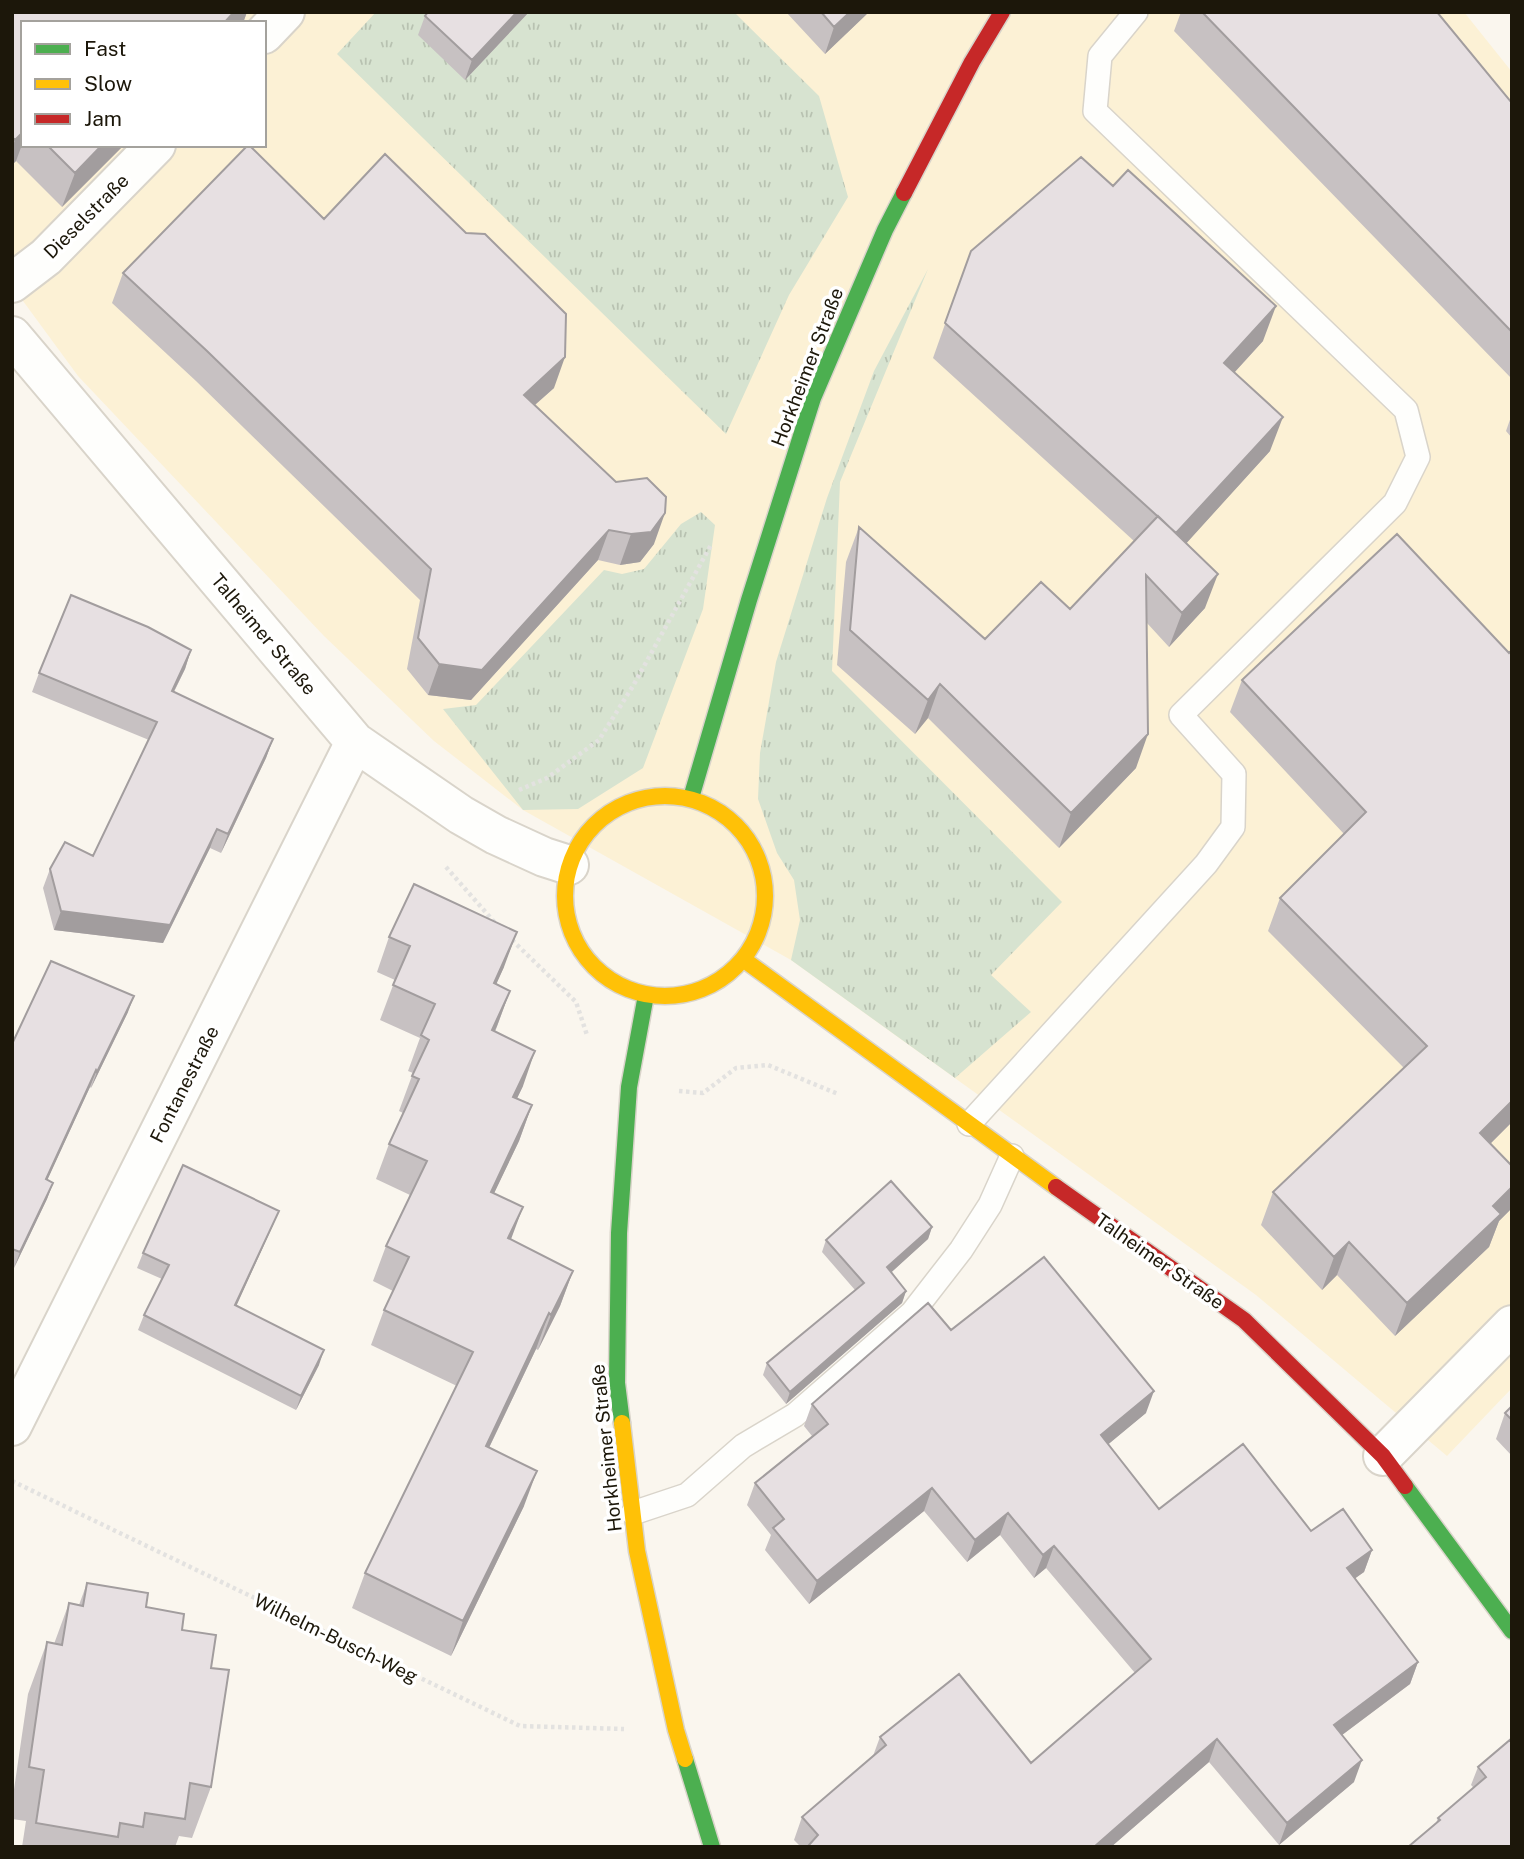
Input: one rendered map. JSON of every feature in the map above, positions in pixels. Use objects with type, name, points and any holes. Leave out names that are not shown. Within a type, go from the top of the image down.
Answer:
[{"type":"main road","name":"Horkheimer Straße","points":[[691,798],[749,600],[813,398],[885,230],[972,61],[1002,12]]},
{"type":"main road","points":[[660,795],[691,798],[721,812],[745,834],[761,864],[765,897],[760,930],[743,959],[724,977],[700,990],[674,996],[646,995],[615,984],[588,962],[570,932],[564,899],[569,865],[582,837],[604,815],[631,801],[660,795]]},
{"type":"main road","name":"Talheimer Straße","points":[[743,959],[1012,1156],[1244,1320],[1383,1456],[1512,1630]]},
{"type":"main road","name":"Horkheimer Straße","points":[[646,995],[629,1087],[619,1233],[617,1383],[637,1551],[676,1730],[712,1847]]},
{"type":"street","points":[[266,32],[285,12]]},
{"type":"street","name":"Dieselstraße","points":[[12,283],[46,257],[154,147]]},
{"type":"street","name":"Talheimer Straße","points":[[12,336],[355,741],[461,815],[496,835],[544,857],[569,865]]},
{"type":"street","name":"Fontanestraße","points":[[12,1426],[355,741]]},
{"type":"street","points":[[1383,1456],[1512,1325]]},
{"type":"lane","points":[[969,1124],[1206,864],[1233,827],[1234,774],[1181,715],[1395,503],[1418,457],[1406,410],[1095,111],[1100,56],[1136,12]]},
{"type":"lane","points":[[633,1513],[687,1495],[743,1446],[795,1415],[912,1313],[961,1250],[990,1205],[1012,1156]]},
{"type":"path","points":[[589,1041],[576,1002],[503,932],[446,866],[461,815],[547,778],[599,740],[633,686],[712,543]]},
{"type":"path","points":[[629,1087],[703,1093],[736,1068],[768,1065],[836,1093],[847,1101]]},
{"type":"path","name":"Wilhelm-Busch-Weg","points":[[12,1481],[520,1726],[676,1730]]},
{"type":"shaded area","points":[[12,12],[1464,12],[1512,72],[1512,1388],[1447,1456],[1256,1295],[791,960],[523,810],[434,741],[324,636],[78,376],[12,286]]},
{"type":"green space","points":[[376,12],[734,12],[819,96],[848,197],[789,295],[726,434],[337,54]]},
{"type":"green space","points":[[928,269],[840,482],[832,671],[1062,902],[991,975],[1031,1012],[955,1078],[791,960],[800,920],[794,880],[777,853],[758,799],[760,753],[776,662],[827,498],[874,371]]},
{"type":"green space","points":[[701,512],[715,525],[703,609],[643,768],[578,809],[523,810],[443,709],[476,705],[604,570],[622,574],[644,569],[681,524]]},
{"type":"building","points":[[12,12],[234,12],[226,21],[21,21],[21,134],[15,140],[12,137]]},
{"type":"building","points":[[428,12],[517,12],[472,60],[425,16]]},
{"type":"building","points":[[821,12],[850,12],[834,27]]},
{"type":"building","points":[[1202,12],[1437,12],[1512,103],[1512,332]]},
{"type":"building","points":[[49,147],[100,147],[75,173]]},
{"type":"building","points":[[246,147],[251,147],[324,219],[385,154],[466,233],[485,234],[566,314],[565,357],[524,395],[616,482],[647,478],[666,497],[665,513],[651,532],[631,534],[609,530],[482,670],[439,664],[418,638],[431,569],[123,273]]},
{"type":"building","points":[[1081,157],[1113,186],[1128,170],[1276,306],[1224,363],[1283,417],[1176,533],[945,323],[971,251]]},
{"type":"building","points":[[1158,516],[1218,574],[1182,613],[1146,575],[1148,734],[1071,813],[940,684],[928,700],[850,630],[859,527],[985,639],[1041,582],[1070,609]]},
{"type":"building","points":[[1397,534],[1509,653],[1512,650],[1512,1101],[1480,1133],[1512,1166],[1512,1187],[1493,1206],[1501,1214],[1407,1303],[1349,1242],[1334,1257],[1273,1192],[1427,1046],[1280,898],[1366,812],[1242,680]]},
{"type":"building","points":[[71,595],[148,627],[191,650],[172,691],[273,739],[228,834],[217,829],[170,925],[61,911],[50,869],[65,842],[93,856],[157,722],[39,673]]},
{"type":"building","points":[[414,884],[517,932],[494,983],[510,991],[492,1030],[535,1051],[513,1097],[532,1105],[491,1192],[523,1207],[508,1238],[573,1271],[551,1315],[549,1313],[486,1446],[537,1471],[463,1621],[365,1573],[473,1352],[384,1310],[409,1257],[386,1246],[427,1161],[389,1144],[419,1079],[412,1076],[429,1040],[421,1035],[435,1004],[393,985],[410,946],[389,937]]},
{"type":"building","points":[[51,961],[134,996],[97,1072],[96,1070],[46,1179],[53,1183],[20,1252],[12,1249],[12,1044]]},
{"type":"building","points":[[183,1165],[279,1211],[235,1305],[324,1350],[301,1396],[144,1315],[169,1265],[143,1253]]},
{"type":"building","points":[[891,1181],[932,1227],[887,1267],[906,1291],[790,1392],[767,1363],[864,1283],[826,1240]]},
{"type":"building","points":[[1044,1257],[1154,1391],[1101,1435],[1159,1509],[1243,1444],[1311,1531],[1343,1509],[1372,1550],[1347,1568],[1418,1662],[1334,1725],[1362,1760],[1287,1823],[1217,1739],[1094,1847],[810,1847],[818,1835],[802,1817],[886,1745],[880,1737],[959,1674],[1031,1763],[1151,1659],[1054,1546],[1043,1555],[1008,1513],[975,1540],[932,1488],[817,1581],[773,1528],[784,1519],[755,1483],[828,1424],[812,1404],[928,1303],[951,1330]]},
{"type":"building","points":[[1512,1406],[1512,1420],[1505,1413]]},
{"type":"building","points":[[87,1583],[148,1593],[146,1607],[184,1614],[182,1630],[216,1635],[211,1668],[229,1670],[211,1787],[190,1783],[185,1819],[145,1813],[143,1827],[120,1823],[118,1837],[36,1823],[44,1770],[29,1767],[47,1642],[62,1645],[69,1603],[83,1606]]},
{"type":"building","points":[[1511,1739],[1512,1847],[1408,1847],[1486,1777],[1478,1767]]},
{"type":"traffic: fast","points":[[691,798],[749,600],[813,398],[885,230],[904,193]]},
{"type":"traffic: fast","points":[[622,1423],[617,1383],[619,1233],[629,1087],[646,995]]},
{"type":"traffic: fast","points":[[1405,1486],[1512,1631]]},
{"type":"traffic: fast","points":[[685,1759],[712,1847]]},
{"type":"traffic: slow","points":[[665,796],[685,798],[703,804],[736,825],[757,858],[763,876],[765,896],[763,916],[757,934],[736,967],[703,988],[685,994],[665,996],[645,994],[627,988],[594,967],[573,934],[567,916],[565,896],[567,876],[573,858],[594,825],[627,804],[645,798],[665,796]]},
{"type":"traffic: slow","points":[[743,959],[1056,1187]]},
{"type":"traffic: slow","points":[[622,1423],[637,1551],[676,1730],[685,1759]]},
{"type":"traffic: jam","points":[[904,193],[972,62],[1002,12]]},
{"type":"traffic: jam","points":[[1056,1187],[1244,1320],[1383,1456],[1405,1486]]}]
